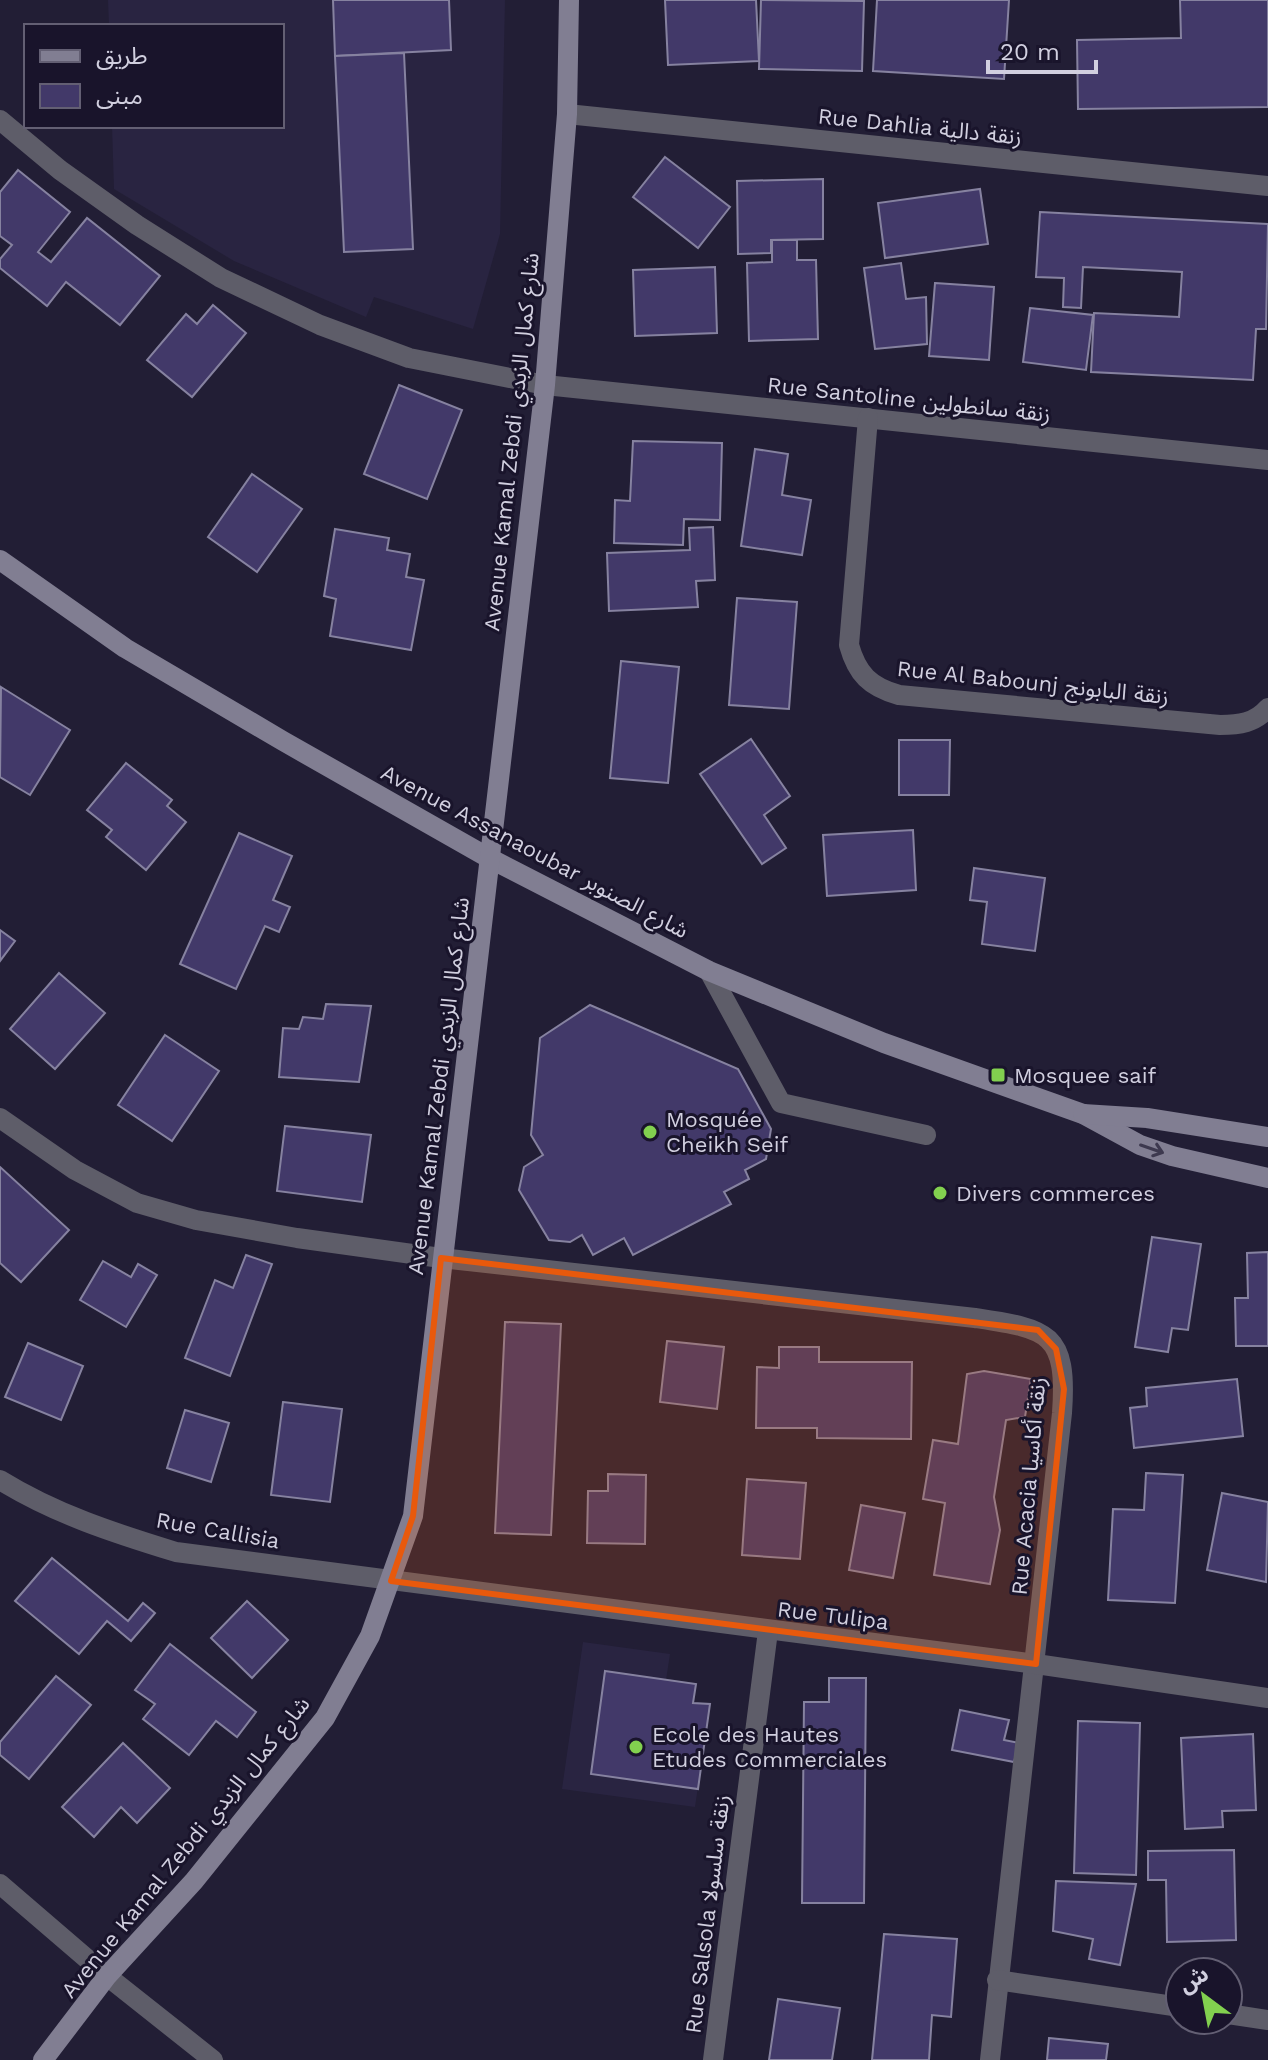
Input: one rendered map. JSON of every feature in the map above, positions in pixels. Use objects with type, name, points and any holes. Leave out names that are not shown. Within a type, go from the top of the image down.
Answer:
[{"type":"street","name":"Avenue Kamal Zebdi شارع كمال الزبدي","points":[[43,2060],[107,1976],[194,1881],[325,1718],[370,1636],[413,1516],[545,385],[567,114],[569,0]]},
{"type":"street","name":"Rue Dahlia زنقة دالية","points":[[567,114],[1268,186]]},
{"type":"street","name":"Rue Santoline زنقة سانطولين","points":[[0,120],[60,170],[137,225],[221,278],[320,325],[409,358],[545,385],[1268,460]]},
{"type":"street","name":"Rue Al Babounj زنقة البابونج","points":[[868,418],[849,645],[854,663],[865,679],[880,690],[899,695],[1220,725],[1242,724],[1262,715],[1268,708]]},
{"type":"street","name":"Avenue Assanaoubar شارع الصنوبر","points":[[0,560],[125,648],[489,858],[709,971],[884,1043],[1083,1114],[1140,1145],[1172,1156],[1268,1178]]},
{"type":"street","points":[[709,971],[781,1103],[926,1135]]},
{"type":"street","name":"Avenue Assanaoubar شارع الصنوبر","points":[[1083,1114],[1147,1118],[1268,1137]]},
{"type":"street","points":[[0,1118],[75,1170],[137,1203],[196,1220],[441,1258]]},
{"type":"street","name":"Rue Acacia زنقة أكاسيا","points":[[441,1258],[975,1318],[1026,1326],[1045,1335],[1056,1349],[1064,1389],[990,2060]]},
{"type":"street","name":"Rue Callisia","points":[[0,1480],[27,1497],[96,1527],[176,1552],[391,1581]]},
{"type":"street","name":"Rue Tulipa","points":[[391,1581],[1036,1664],[1268,1698]]},
{"type":"street","name":"Rue Salsola زنقة سلسولا","points":[[713,2060],[768,1631]]},
{"type":"street","points":[[0,1884],[107,1976],[213,2060]]},
{"type":"street","points":[[997,1980],[1164,2005]]},
{"type":"street","points":[[1244,2016],[1268,2020]]},
{"type":"highlighted area","points":[[441,1258],[1038,1330],[1056,1349],[1064,1389],[1036,1664],[391,1581],[413,1516]]},
{"type":"shaded area","points":[[108,0],[505,0],[500,234],[473,329],[374,297],[366,317],[234,261],[114,189],[112,128],[284,128],[284,24],[109,24]]},
{"type":"shaded area","name":"Ecole des Hautes Etudes Commerciales","points":[[583,1642],[670,1654],[666,1680],[696,1684],[694,1702],[710,1704],[695,1807],[562,1789]]},
{"type":"building","points":[[333,0],[449,0],[451,50],[335,56]]},
{"type":"building","points":[[665,0],[756,0],[759,61],[668,65]]},
{"type":"building","points":[[761,0],[864,1],[862,71],[759,69]]},
{"type":"building","points":[[877,0],[1009,0],[1004,79],[873,71]]},
{"type":"building","points":[[1180,0],[1268,0],[1268,107],[1078,109],[1077,40],[1181,38]]},
{"type":"building","points":[[404,53],[413,249],[344,252],[335,56]]},
{"type":"building","points":[[665,157],[730,207],[698,248],[633,197]]},
{"type":"building","points":[[18,170],[70,212],[38,252],[51,262],[87,218],[160,276],[120,325],[66,282],[47,306],[0,268],[0,259],[12,245],[0,236],[0,192]]},
{"type":"building","points":[[823,179],[823,239],[771,240],[771,253],[738,254],[737,181]]},
{"type":"building","points":[[980,189],[988,244],[885,258],[878,203]]},
{"type":"building","points":[[1040,212],[1268,224],[1266,329],[1256,329],[1253,380],[1091,372],[1094,313],[1179,317],[1182,272],[1083,267],[1081,308],[1063,307],[1064,278],[1036,277]]},
{"type":"building","points":[[772,240],[797,240],[797,260],[816,260],[818,339],[749,341],[747,263],[772,262]]},
{"type":"building","points":[[901,263],[906,299],[926,297],[927,344],[875,349],[864,268]]},
{"type":"building","points":[[715,267],[717,333],[635,336],[633,270]]},
{"type":"building","points":[[935,283],[994,287],[989,360],[929,356]]},
{"type":"building","points":[[213,305],[246,333],[192,397],[147,360],[186,314],[197,324]]},
{"type":"building","points":[[1030,308],[1093,315],[1086,370],[1023,362]]},
{"type":"building","points":[[399,385],[462,410],[427,499],[364,474]]},
{"type":"building","points":[[633,441],[722,443],[720,520],[684,519],[683,545],[614,543],[615,500],[630,501]]},
{"type":"building","points":[[755,449],[788,454],[782,495],[811,500],[802,555],[741,546]]},
{"type":"building","points":[[252,474],[302,509],[257,572],[208,537]]},
{"type":"building","points":[[713,527],[715,580],[696,581],[698,607],[609,611],[607,553],[690,550],[689,528]]},
{"type":"building","points":[[335,529],[389,538],[387,550],[410,554],[406,577],[424,580],[411,650],[330,636],[336,599],[324,596]]},
{"type":"building","points":[[737,598],[797,602],[789,709],[729,705]]},
{"type":"building","points":[[621,661],[679,667],[668,783],[610,778]]},
{"type":"building","points":[[1,687],[70,730],[30,795],[0,777]]},
{"type":"building","points":[[751,739],[790,796],[764,815],[786,848],[762,864],[700,774]]},
{"type":"building","points":[[899,740],[950,740],[949,795],[899,795]]},
{"type":"building","points":[[126,763],[172,800],[167,806],[186,822],[146,870],[106,837],[112,830],[87,810]]},
{"type":"building","points":[[913,830],[916,890],[827,896],[823,835]]},
{"type":"building","points":[[239,833],[292,856],[273,900],[290,907],[279,932],[265,926],[236,989],[180,964]]},
{"type":"building","points":[[974,868],[1045,878],[1035,951],[982,944],[987,902],[970,900]]},
{"type":"building","points":[[0,930],[15,941],[0,961]]},
{"type":"building","points":[[59,973],[105,1013],[55,1069],[10,1029]]},
{"type":"building","points":[[326,1004],[371,1006],[359,1082],[279,1077],[283,1028],[299,1029],[303,1017],[323,1019]]},
{"type":"building","name":"Mosquée Cheikh Seif","points":[[590,1005],[738,1069],[771,1129],[766,1159],[745,1170],[749,1179],[724,1192],[731,1204],[633,1255],[624,1238],[593,1255],[582,1235],[570,1242],[549,1240],[519,1190],[524,1167],[543,1155],[531,1135],[540,1038]]},
{"type":"building","points":[[165,1035],[219,1071],[172,1141],[118,1105]]},
{"type":"building","points":[[285,1126],[371,1135],[362,1202],[277,1191]]},
{"type":"building","points":[[0,1167],[69,1230],[21,1282],[0,1263]]},
{"type":"building","points":[[1152,1237],[1201,1244],[1188,1330],[1172,1328],[1168,1352],[1135,1347]]},
{"type":"building","points":[[1268,1252],[1268,1346],[1236,1346],[1235,1298],[1248,1298],[1247,1253]]},
{"type":"building","points":[[246,1255],[272,1264],[230,1376],[185,1358],[215,1280],[233,1288]]},
{"type":"building","points":[[103,1261],[131,1277],[138,1264],[157,1275],[126,1327],[80,1300]]},
{"type":"building","points":[[505,1322],[561,1324],[551,1535],[495,1533]]},
{"type":"building","points":[[667,1341],[724,1347],[717,1409],[660,1402]]},
{"type":"building","points":[[28,1343],[83,1366],[61,1420],[5,1397]]},
{"type":"building","points":[[779,1347],[819,1347],[819,1362],[912,1362],[911,1439],[817,1438],[817,1428],[756,1428],[757,1367],[779,1368]]},
{"type":"building","points":[[984,1371],[1031,1379],[1025,1417],[1006,1420],[994,1497],[1000,1530],[990,1584],[934,1575],[945,1503],[923,1499],[933,1440],[958,1444],[967,1374]]},
{"type":"building","points":[[1237,1379],[1243,1436],[1134,1448],[1130,1408],[1147,1406],[1146,1388]]},
{"type":"building","points":[[283,1402],[342,1409],[330,1502],[271,1495]]},
{"type":"building","points":[[185,1410],[229,1423],[211,1482],[167,1468]]},
{"type":"building","points":[[1146,1473],[1183,1475],[1175,1603],[1108,1600],[1113,1509],[1144,1510]]},
{"type":"building","points":[[608,1474],[646,1475],[645,1544],[587,1543],[588,1491],[608,1491]]},
{"type":"building","points":[[747,1479],[806,1483],[800,1559],[742,1555]]},
{"type":"building","points":[[1222,1493],[1268,1502],[1266,1582],[1207,1570]]},
{"type":"building","points":[[861,1505],[905,1513],[893,1578],[849,1570]]},
{"type":"building","points":[[52,1558],[128,1621],[143,1603],[155,1613],[131,1641],[107,1621],[79,1654],[15,1601]]},
{"type":"building","points":[[247,1601],[288,1640],[252,1678],[211,1638]]},
{"type":"building","points":[[170,1644],[256,1712],[237,1737],[216,1721],[189,1755],[143,1719],[155,1704],[135,1690]]},
{"type":"building","points":[[605,1671],[696,1684],[693,1703],[710,1704],[698,1789],[591,1774]]},
{"type":"building","points":[[56,1676],[91,1705],[29,1779],[0,1755],[0,1742]]},
{"type":"building","points":[[829,1678],[866,1678],[864,1903],[802,1903],[804,1702],[829,1702]]},
{"type":"building","points":[[960,1710],[1009,1720],[1004,1740],[1019,1743],[1014,1762],[952,1750]]},
{"type":"building","points":[[1078,1721],[1140,1723],[1136,1875],[1074,1873]]},
{"type":"building","points":[[1253,1734],[1256,1810],[1222,1811],[1223,1827],[1185,1829],[1181,1738]]},
{"type":"building","points":[[123,1743],[170,1788],[137,1823],[121,1807],[94,1837],[62,1807]]},
{"type":"building","points":[[1234,1850],[1236,1940],[1167,1942],[1166,1880],[1148,1880],[1148,1851]]},
{"type":"building","points":[[1056,1881],[1136,1884],[1120,1965],[1089,1959],[1093,1939],[1053,1931]]},
{"type":"building","points":[[884,1934],[957,1939],[951,2017],[932,2015],[929,2060],[872,2060]]},
{"type":"building","points":[[778,1999],[840,2008],[832,2060],[769,2060]]},
{"type":"building","points":[[1049,2038],[1108,2044],[1106,2060],[1047,2060]]},
{"type":"place","name":"Mosquee saif","points":[[998,1075]]},
{"type":"place","name":"Mosquée Cheikh Seif","points":[[650,1132]]},
{"type":"place","name":"Divers commerces","points":[[940,1193]]},
{"type":"place","name":"Ecole des Hautes Etudes Commerciales","points":[[636,1747]]}]
